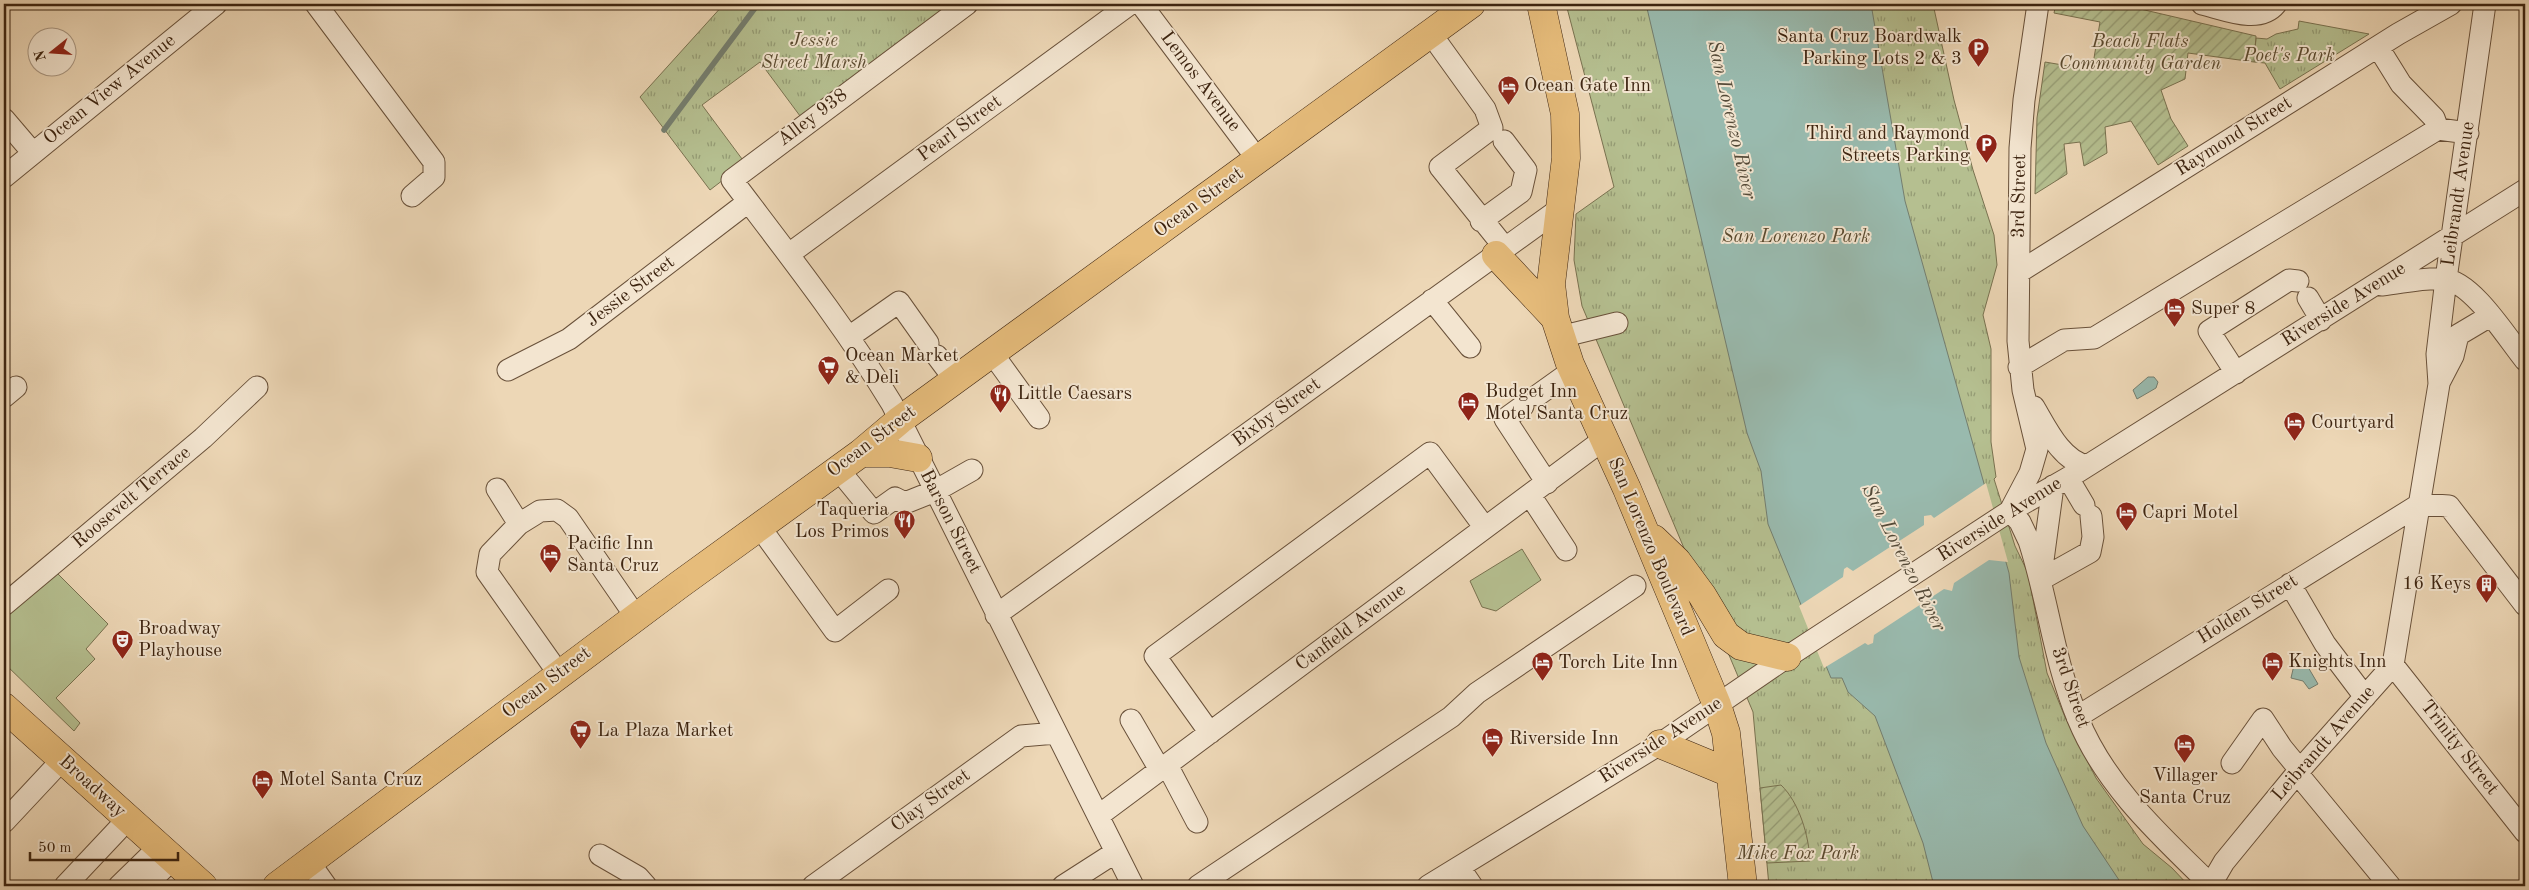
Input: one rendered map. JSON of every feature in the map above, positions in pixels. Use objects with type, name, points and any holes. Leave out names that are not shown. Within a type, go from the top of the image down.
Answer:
[{"type":"main road","name":"Ocean Street","points":[[277,886],[559,674],[861,453],[900,420],[1472,4]]},
{"type":"main road","name":"San Lorenzo Boulevard","points":[[1541,4],[1565,114],[1566,158],[1558,210],[1552,284],[1557,328],[1573,370],[1643,527],[1717,705],[1726,733],[1743,886]]},
{"type":"main road","points":[[1500,252],[1557,328]]},
{"type":"main road","points":[[861,453],[890,453],[918,458]]},
{"type":"main road","points":[[1643,527],[1676,561],[1702,595],[1726,636],[1741,646],[1790,656]]},
{"type":"main road","name":"Broadway","points":[[4,708],[203,886]]},
{"type":"main road","points":[[1660,744],[1730,773]]},
{"type":"street","name":"Ocean View Avenue","points":[[4,177],[216,4]]},
{"type":"street","points":[[316,4],[434,162],[434,177],[412,196]]},
{"type":"street","name":"Alley 938","points":[[732,180],[967,4]]},
{"type":"street","name":"Pearl Street","points":[[789,254],[1130,4]]},
{"type":"street","name":"Lemos Avenue","points":[[1141,4],[1258,160]]},
{"type":"street","name":"3rd Street","points":[[2038,4],[2024,100],[2020,148],[2018,272],[2019,367],[2022,390],[2036,449],[2030,473],[2007,513],[2020,522],[2026,535],[2040,580],[2061,670],[2077,717],[2105,770],[2166,843],[2211,886]]},
{"type":"street","points":[[2202,4],[2250,15],[2260,15],[2273,7]]},
{"type":"street","name":"Raymond Street","points":[[2018,272],[2378,47],[2451,4]]},
{"type":"street","name":"Leibrandt Avenue","points":[[2211,886],[2224,862],[2299,772],[2393,665],[2439,384],[2438,354],[2446,279],[2454,236],[2485,4]]},
{"type":"street","points":[[1431,34],[1485,109],[1498,135],[1526,170],[1522,192],[1481,221]]},
{"type":"street","points":[[2378,47],[2401,84],[2434,118],[2438,129]]},
{"type":"street","points":[[4,119],[33,153]]},
{"type":"street","points":[[2019,367],[2064,340],[2094,338],[2438,129],[2468,133]]},
{"type":"street","points":[[1498,135],[1440,167],[1481,221],[1500,252]]},
{"type":"street","name":"Barson Street","points":[[732,180],[789,254],[848,337],[886,395],[1133,886]]},
{"type":"street","name":"Riverside Avenue","points":[[1428,886],[1660,744],[2007,513],[2061,482],[2376,286],[2525,190]]},
{"type":"street","name":"Jessie Street","points":[[508,370],[569,339],[748,202]]},
{"type":"street","name":"Bixby Street","points":[[996,615],[1558,210]]},
{"type":"street","points":[[2376,286],[2428,279],[2446,279],[2465,288],[2525,360]]},
{"type":"street","points":[[2236,373],[2209,331],[2289,280],[2303,290],[2321,320]]},
{"type":"street","points":[[1432,300],[1470,347]]},
{"type":"street","points":[[848,337],[899,302],[955,380]]},
{"type":"street","name":"Leibrandt Avenue","points":[[2439,384],[2453,356],[2458,335],[2490,316]]},
{"type":"street","points":[[1557,328],[1617,323]]},
{"type":"street","points":[[992,353],[1038,418]]},
{"type":"street","points":[[1566,550],[1505,419],[1573,370]]},
{"type":"street","name":"Roosevelt Terrace","points":[[4,605],[196,444],[257,387]]},
{"type":"street","points":[[2022,390],[2064,453],[2079,464],[2087,466]]},
{"type":"street","name":"Canfield Avenue","points":[[1098,816],[1603,440]]},
{"type":"street","points":[[1210,733],[1155,656],[1163,650],[1430,453],[1486,528]]},
{"type":"street","points":[[838,469],[874,513],[895,498],[905,503],[934,491],[972,470]]},
{"type":"street","points":[[2040,580],[2090,552],[2093,537],[2088,511],[2061,482]]},
{"type":"street","points":[[2040,580],[2061,482]]},
{"type":"street","points":[[498,490],[519,524]]},
{"type":"street","points":[[2420,504],[2449,506],[2525,605]]},
{"type":"street","name":"Holden Street","points":[[2077,717],[2420,504]]},
{"type":"street","points":[[559,674],[487,572],[490,554],[519,524],[540,511],[557,510],[568,518],[636,617]]},
{"type":"street","points":[[759,526],[836,631],[888,590]]},
{"type":"street","points":[[2290,584],[2326,644],[2365,697]]},
{"type":"street","points":[[1198,886],[1451,717],[1477,693],[1635,586]]},
{"type":"street","name":"Trinity Street","points":[[2393,665],[2525,832]]},
{"type":"street","points":[[2232,763],[2263,719],[2299,772],[2390,886]]},
{"type":"street","points":[[1131,720],[1197,822]]},
{"type":"street","name":"Clay Street","points":[[813,886],[1021,736],[1056,733]]},
{"type":"street","points":[[4,822],[62,760]]},
{"type":"street","points":[[65,886],[128,819]]},
{"type":"street","points":[[1063,886],[1116,852]]},
{"type":"street","points":[[119,886],[166,853]]},
{"type":"street","points":[[145,886],[166,853]]},
{"type":"street","points":[[600,855],[638,877],[646,886]]},
{"type":"street","points":[[309,862],[326,886]]},
{"type":"street","points":[[1459,867],[1472,886]]},
{"type":"green space","name":"Jessie Street Marsh","points":[[724,4],[959,4],[803,120],[760,62],[702,105],[745,163],[710,190],[640,97]]},
{"type":"green space","name":"San Lorenzo Park","points":[[1566,4],[1933,4],[1954,100],[1973,170],[1994,235],[1997,265],[1983,315],[1991,349],[1991,442],[1996,477],[1994,479],[2015,546],[2028,573],[2047,673],[2065,717],[2096,778],[2143,844],[2172,868],[2189,886],[1769,886],[1753,712],[1582,306],[1574,260],[1576,214],[1614,187]]},
{"type":"green space","name":"Beach Flats Community Garden","points":[[2056,4],[2119,4],[2256,36],[2254,62],[2188,53],[2185,79],[2161,90],[2171,119],[2188,146],[2158,165],[2131,121],[2105,127],[2107,153],[2084,166],[2080,142],[2064,144],[2067,174],[2035,194],[2037,118],[2045,62],[2092,70],[2100,22],[2054,13]]},
{"type":"green space","name":"Poet's Park","points":[[2299,21],[2369,34],[2280,89],[2265,63],[2254,62],[2256,38],[2267,39],[2276,34],[2298,29]]},
{"type":"green space","points":[[1522,549],[1541,580],[1496,611],[1482,607],[1470,581]]},
{"type":"green space","points":[[56,572],[108,624],[86,649],[95,659],[56,698],[80,723],[74,731],[4,663],[4,616]]},
{"type":"green space","name":"Mike Fox Park","points":[[1781,785],[1793,801],[1802,820],[1808,841],[1810,861],[1767,863],[1760,788]]},
{"type":"water","name":"San Lorenzo River","points":[[1646,4],[1871,4],[1905,201],[2009,573],[2019,657],[2046,743],[2083,826],[2123,886],[1934,886],[1923,843],[1875,716],[1848,692],[1842,678],[1831,678],[1768,524],[1761,471],[1747,433]]},
{"type":"water","points":[[2148,377],[2154,377],[2158,382],[2156,388],[2137,399],[2133,390]]},
{"type":"water","points":[[2294,665],[2308,667],[2318,684],[2309,689],[2303,681],[2291,678]]},
{"type":"pier","points":[[1986,483],[2008,562],[1989,560],[1954,583],[1952,591],[1944,589],[1874,635],[1873,643],[1868,645],[1865,643],[1824,668],[1799,606],[1843,577],[1844,569],[1847,567],[1853,571],[1924,525],[1924,516],[1931,515],[1934,518]]},
{"type":"waterway","name":"Jessie Street Marsh","points":[[664,130],[758,4]]},
{"type":"place","name":"Santa Cruz Boardwalk Parking Lots 2 & 3","points":[[1978,67]]},
{"type":"place","name":"Ocean Gate Inn","points":[[1508,105]]},
{"type":"place","name":"Third and Raymond Streets Parking","points":[[1986,164]]},
{"type":"place","name":"Super 8","points":[[2175,328]]},
{"type":"place","name":"Ocean Market & Deli","points":[[829,386]]},
{"type":"place","name":"Little Caesars","points":[[1001,413]]},
{"type":"place","name":"Budget Inn Motel Santa Cruz","points":[[1469,422]]},
{"type":"place","name":"Courtyard","points":[[2295,442]]},
{"type":"place","name":"Capri Motel","points":[[2126,532]]},
{"type":"place","name":"Taqueria Los Primos","points":[[905,540]]},
{"type":"place","name":"Pacific Inn Santa Cruz","points":[[551,574]]},
{"type":"place","name":"16 Keys","points":[[2487,603]]},
{"type":"place","name":"Broadway Playhouse","points":[[122,659]]},
{"type":"place","name":"Knights Inn","points":[[2272,681]]},
{"type":"place","name":"Torch Lite Inn","points":[[1542,682]]},
{"type":"place","name":"La Plaza Market","points":[[581,750]]},
{"type":"place","name":"Riverside Inn","points":[[1493,758]]},
{"type":"place","name":"Villager Santa Cruz","points":[[2185,764]]},
{"type":"place","name":"Motel Santa Cruz","points":[[263,799]]}]
